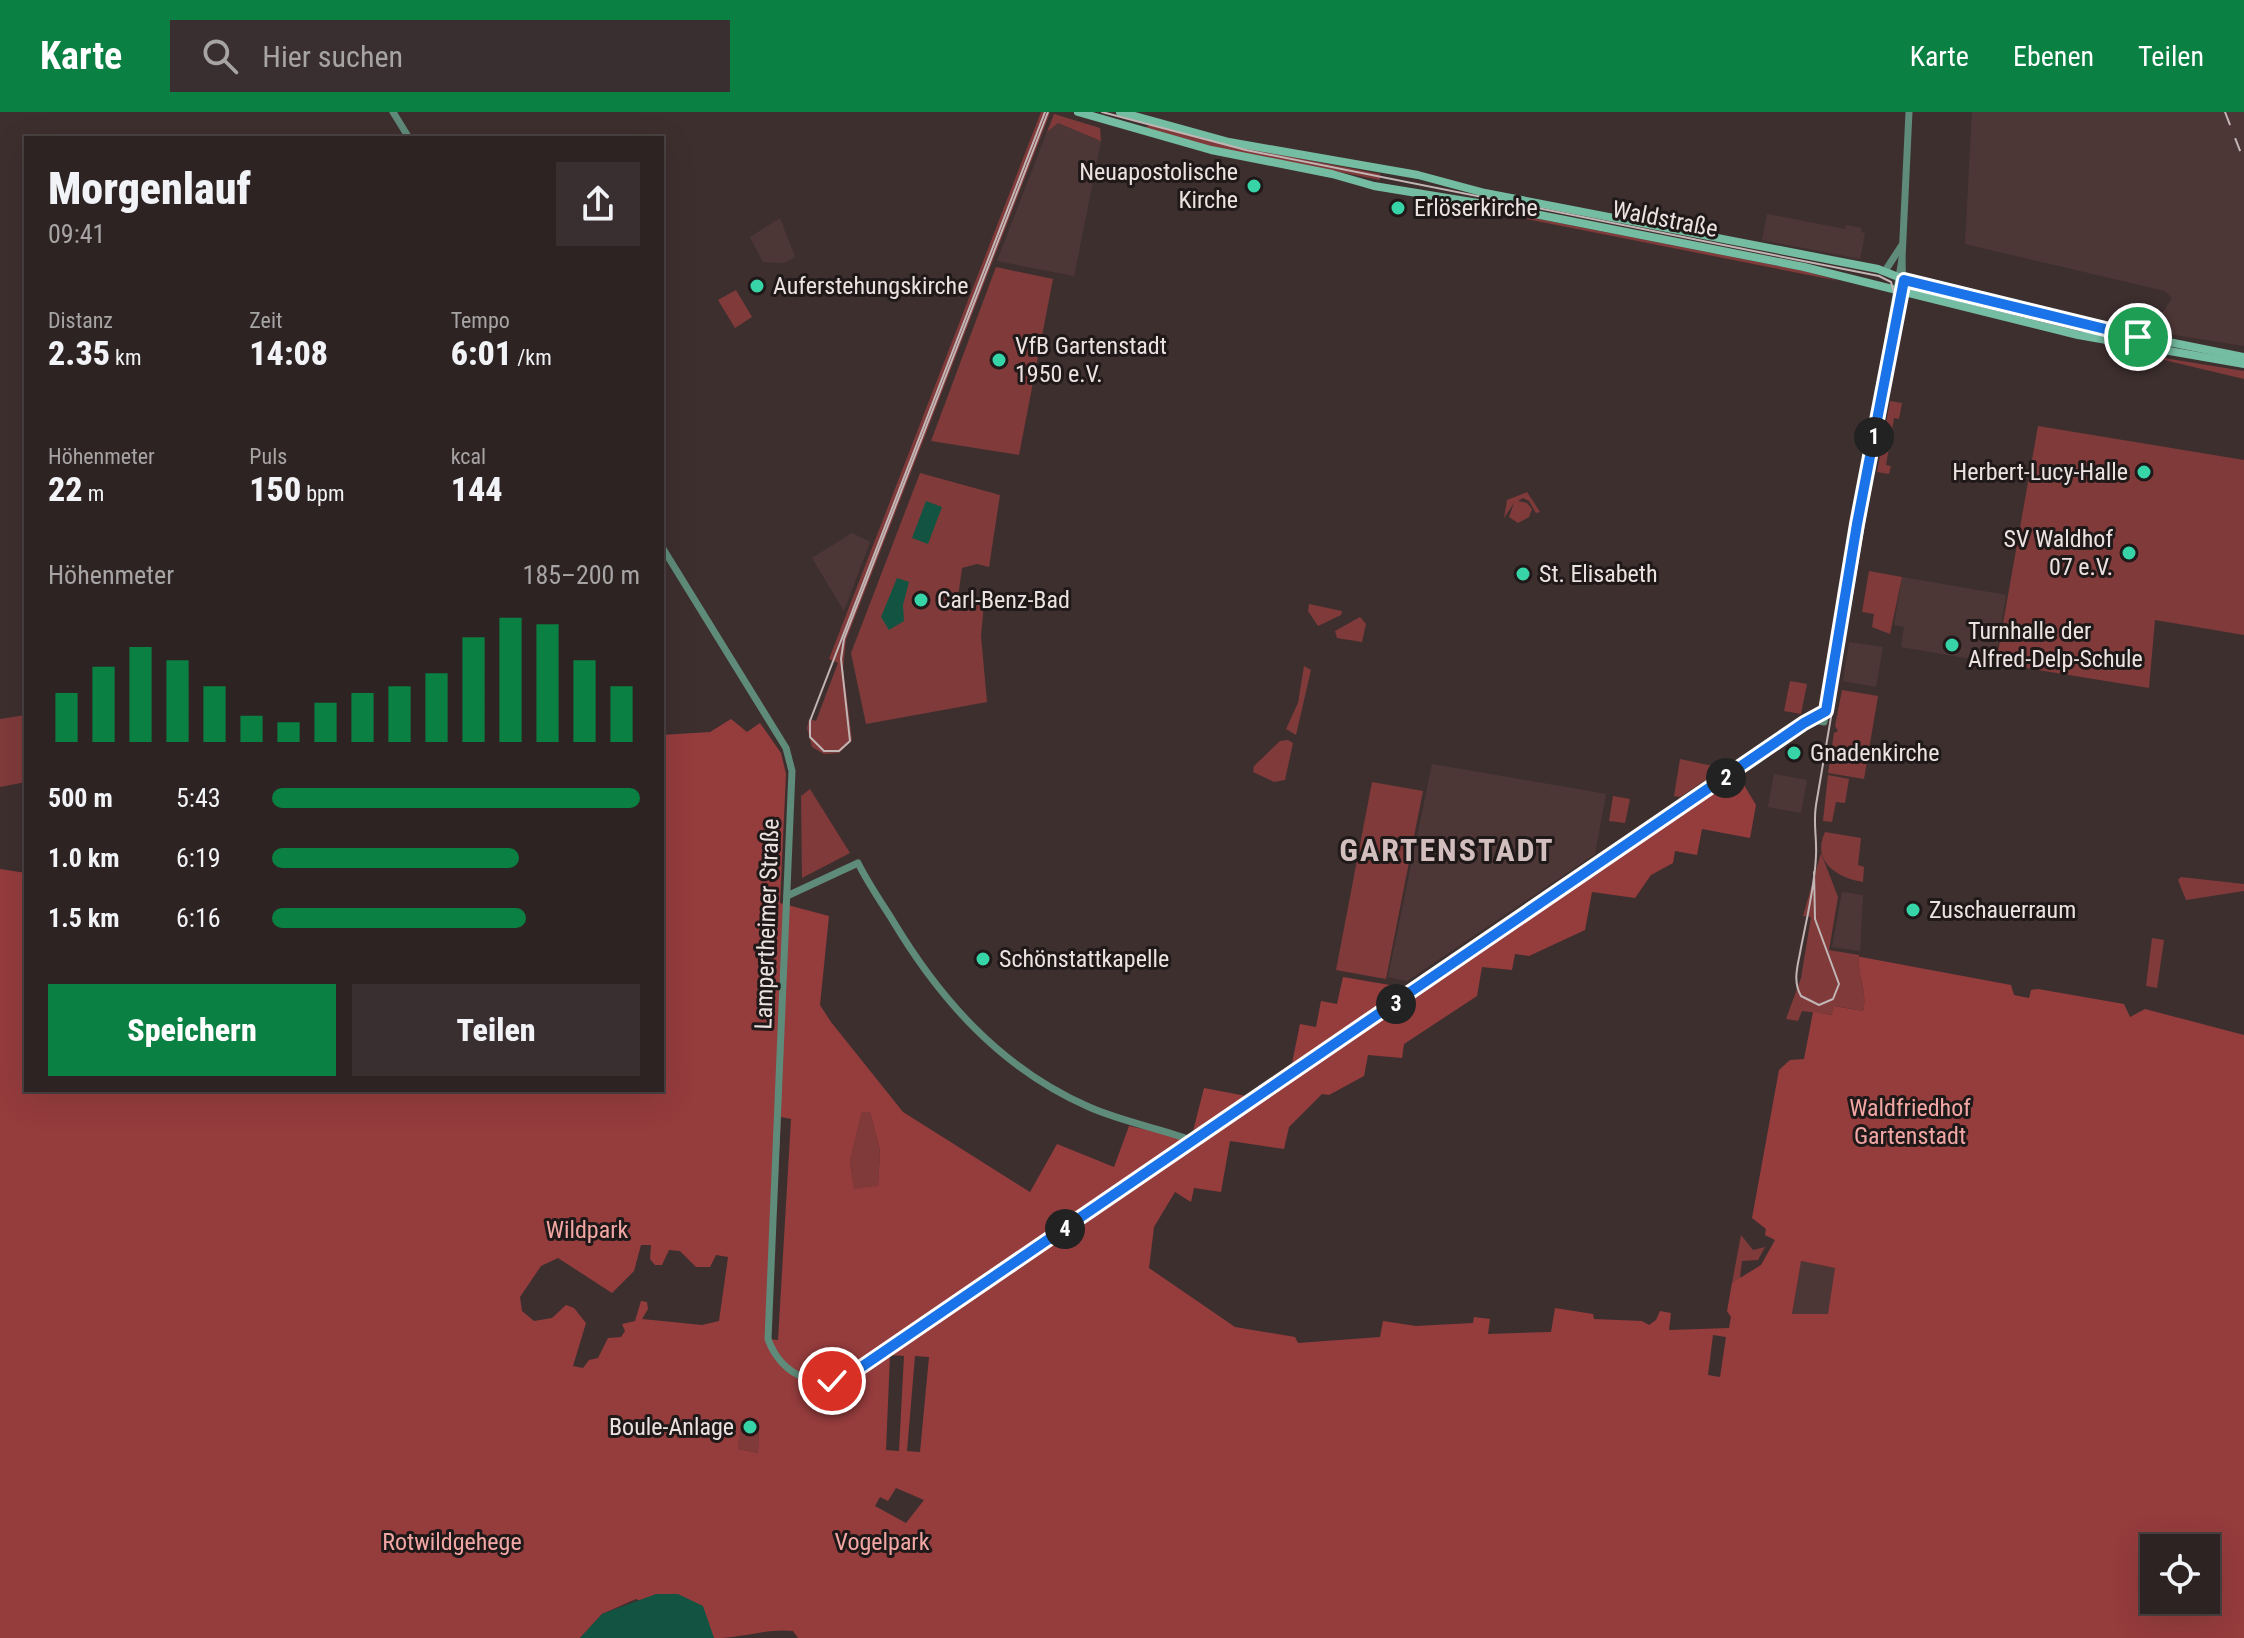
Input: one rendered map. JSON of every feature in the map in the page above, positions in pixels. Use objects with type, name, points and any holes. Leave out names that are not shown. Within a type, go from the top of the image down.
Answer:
[{"type":"main road","name":"Waldstraße","points":[[1078,112],[1156,136],[1332,174],[1364,184],[1484,204],[1743,255],[2130,346],[2244,364]]},
{"type":"main road","name":"Waldstraße","points":[[1120,112],[1229,142],[1418,175],[1485,193],[1885,271],[1901,279],[2108,331],[2244,357]]},
{"type":"street","points":[[393,112],[408,136]]},
{"type":"street","points":[[1810,719],[1824,722],[1900,291],[1909,112]]},
{"type":"street","points":[[1885,271],[1903,243]]},
{"type":"street","name":"Lampertheimer Straße","points":[[664,550],[791,761],[768,1339],[780,1361],[800,1377],[832,1381],[851,1374],[1194,1141]]},
{"type":"street","points":[[787,896],[858,863],[911,951],[948,1001],[994,1047],[1047,1085],[1089,1107],[1194,1141],[1826,711]]},
{"type":"shaded area","points":[[1041,112],[1050,113],[846,640],[843,668],[852,740],[839,753],[824,754],[812,747],[807,728],[809,719],[816,721],[838,663],[829,659]]},
{"type":"shaded area","points":[[1972,112],[2244,112],[2244,346],[2156,332],[2154,327],[2172,298],[2165,291],[1965,244]]},
{"type":"shaded area","points":[[1054,114],[1100,128],[1101,141],[1058,123],[1047,132]]},
{"type":"shaded area","points":[[1058,123],[1101,141],[1074,276],[997,261],[1047,132]]},
{"type":"shaded area","points":[[1152,123],[1214,142],[1380,174],[1380,180],[1209,146],[1145,128]]},
{"type":"shaded area","points":[[1417,195],[1804,271],[1839,281],[1426,199]]},
{"type":"shaded area","points":[[1767,214],[1845,229],[1846,225],[1862,228],[1861,232],[1865,233],[1860,259],[1762,240]]},
{"type":"shaded area","points":[[780,218],[795,257],[784,263],[763,262],[750,237]]},
{"type":"shaded area","name":"VfB Gartenstadt 1950 e.V.","points":[[996,267],[1053,279],[1019,455],[931,441]]},
{"type":"shaded area","points":[[736,290],[752,317],[735,328],[718,300]]},
{"type":"shaded area","points":[[2139,354],[2244,371],[2244,379]]},
{"type":"shaded area","points":[[1890,401],[1902,403],[1899,419],[1894,418],[1886,465],[1891,466],[1889,474],[1877,472]]},
{"type":"shaded area","name":"SV Waldhof 07 e.V.","points":[[2038,426],[2244,460],[2244,635],[2155,620],[2149,688],[1996,663]]},
{"type":"shaded area","name":"Carl-Benz-Bad","points":[[920,473],[1000,495],[989,567],[977,564],[962,568],[958,597],[984,603],[981,636],[987,702],[866,724],[851,653]]},
{"type":"shaded area","points":[[1527,492],[1540,512],[1536,513],[1529,501],[1523,498],[1518,501],[1527,503],[1532,509],[1529,517],[1518,523],[1509,517],[1514,503],[1504,518],[1507,500]]},
{"type":"shaded area","points":[[926,501],[942,507],[928,544],[912,538]]},
{"type":"shaded area","points":[[852,533],[870,542],[844,611],[812,558]]},
{"type":"shaded area","points":[[1869,571],[1902,577],[1890,634],[1872,627],[1874,614],[1862,612]]},
{"type":"shaded area","points":[[1902,577],[2006,595],[1995,663],[1901,647],[1904,627],[1894,625]]},
{"type":"shaded area","points":[[897,578],[909,582],[903,605],[904,621],[889,630],[881,617]]},
{"type":"shaded area","points":[[1309,604],[1342,611],[1341,615],[1318,626],[1308,611]]},
{"type":"shaded area","points":[[1360,617],[1366,624],[1362,642],[1337,638],[1335,631]]},
{"type":"shaded area","points":[[1849,642],[1883,647],[1876,687],[1843,681]]},
{"type":"shaded area","points":[[1304,666],[1311,670],[1296,735],[1286,729],[1298,703]]},
{"type":"shaded area","points":[[1790,681],[1807,684],[1801,714],[1784,711]]},
{"type":"shaded area","points":[[1842,690],[1878,696],[1864,779],[1828,773],[1834,733],[1838,731],[1835,726]]},
{"type":"shaded area","points":[[24,715],[24,782],[0,787],[0,719]]},
{"type":"shaded area","points":[[1280,741],[1293,743],[1285,780],[1274,782],[1253,772],[1254,766]]},
{"type":"shaded area","points":[[1680,759],[1713,766],[1710,773],[1714,767],[1724,768],[1680,797],[1674,796]]},
{"type":"shaded area","points":[[1432,764],[1606,794],[1595,854],[1407,981],[1388,977]]},
{"type":"shaded area","points":[[1774,774],[1807,780],[1801,813],[1768,807]]},
{"type":"shaded area","points":[[1828,775],[1849,779],[1845,803],[1836,802],[1832,822],[1823,821]]},
{"type":"shaded area","points":[[1372,782],[1423,791],[1386,979],[1336,970]]},
{"type":"shaded area","points":[[810,789],[850,853],[802,878],[801,796]]},
{"type":"shaded area","points":[[1613,796],[1630,799],[1625,823],[1609,821]]},
{"type":"shaded area","points":[[1825,832],[1861,838],[1858,865],[1864,867],[1863,882],[1845,877],[1829,867],[1822,852]]},
{"type":"shaded area","points":[[1821,853],[1838,897],[1829,950],[1859,955],[1863,1011],[1835,1006],[1833,1015],[1802,1011],[1798,1021],[1786,1019],[1801,978],[1811,917],[1803,916]]},
{"type":"shaded area","points":[[2181,877],[2244,884],[2244,891],[2186,900],[2178,880]]},
{"type":"shaded area","points":[[1842,892],[1863,895],[1860,951],[1832,947]]},
{"type":"shaded area","points":[[2152,938],[2164,940],[2157,988],[2146,986]]},
{"type":"shaded area","points":[[862,1112],[870,1112],[880,1151],[878,1187],[854,1190],[850,1161]]},
{"type":"shaded area","points":[[1741,1235],[1753,1250],[1765,1247],[1758,1260],[1742,1261],[1740,1277],[1745,1278],[1732,1283]]},
{"type":"shaded area","points":[[1800,1261],[1835,1268],[1828,1315],[1792,1315]]},
{"type":"shaded area","points":[[740,1421],[759,1428],[758,1453],[738,1449]]},
{"type":"shaded area","points":[[656,1594],[678,1594],[703,1606],[714,1638],[580,1638],[602,1614]]},
{"type":"green space","points":[[731,719],[747,732],[760,723],[781,753],[786,774],[780,903],[829,916],[820,1005],[903,1112],[1030,1192],[1057,1144],[1114,1167],[1129,1126],[1191,1139],[1204,1088],[1246,1096],[1292,1063],[1300,1024],[1316,1027],[1321,1001],[1337,1004],[1343,977],[1419,990],[1738,775],[1756,805],[1750,838],[1702,829],[1697,855],[1675,851],[1673,863],[1651,875],[1635,898],[1592,892],[1585,930],[1529,956],[1515,954],[1512,970],[1482,967],[1477,996],[1404,1044],[1402,1058],[1368,1055],[1364,1076],[1329,1095],[1322,1094],[1289,1127],[1284,1149],[1230,1141],[1221,1192],[1194,1188],[1191,1202],[1175,1192],[1154,1227],[1149,1268],[1235,1327],[1295,1337],[1298,1343],[1380,1337],[1383,1321],[1416,1326],[1473,1323],[1474,1317],[1490,1319],[1488,1334],[1551,1332],[1555,1308],[1593,1314],[1594,1319],[1642,1321],[1649,1325],[1656,1320],[1660,1311],[1671,1313],[1669,1330],[1729,1328],[1731,1317],[1727,1311],[1732,1283],[1761,1265],[1775,1240],[1765,1235],[1766,1229],[1752,1218],[1779,1070],[1790,1060],[1804,1059],[1813,1012],[1832,1015],[1834,1006],[1863,1011],[1859,957],[2011,985],[2014,995],[2029,998],[2031,990],[2038,989],[2124,1004],[2130,1017],[2145,1009],[2244,1035],[2244,1638],[798,1638],[793,1631],[783,1630],[715,1638],[636,1599],[602,1614],[580,1638],[0,1638],[0,869],[24,873],[24,1092],[664,1092],[664,735],[710,732]],"holes":[[[862,1112],[870,1112],[880,1151],[878,1186],[854,1189],[850,1161]],[[781,1117],[791,1119],[778,1340],[769,1339]],[[641,1245],[651,1245],[650,1259],[655,1265],[662,1265],[669,1250],[680,1251],[696,1267],[710,1267],[716,1255],[728,1257],[719,1321],[702,1325],[642,1319],[648,1309],[647,1302],[641,1301],[635,1321],[622,1324],[625,1331],[621,1337],[608,1338],[598,1358],[589,1360],[583,1368],[573,1366],[586,1323],[574,1308],[566,1305],[552,1318],[534,1321],[522,1311],[520,1297],[541,1266],[558,1258],[612,1293],[634,1271]],[[1801,1261],[1835,1268],[1828,1314],[1792,1314]],[[1713,1335],[1726,1337],[1720,1377],[1708,1375]],[[890,1355],[904,1356],[899,1451],[886,1450]],[[915,1356],[929,1357],[920,1452],[907,1451]],[[741,1421],[759,1427],[758,1453],[738,1449]],[[896,1488],[924,1500],[906,1523],[875,1506],[880,1497],[888,1501]]]},
{"type":"tram line","points":[[1045,112],[810,721],[810,737],[824,751],[839,751],[850,741],[841,659],[844,639],[1048,112]]},
{"type":"tram line","points":[[1102,112],[1246,150],[1879,276],[1891,282],[1897,303],[1885,401],[1816,805],[1816,855],[1815,867],[1814,879],[1796,980],[1801,996],[1819,1005],[1833,999],[1839,984],[1815,919],[1814,872]]},
{"type":"railway","points":[[2225,112],[2244,161]]},
{"type":"place","name":"Neuapostolische Kirche","points":[[1254,186]]},
{"type":"place","name":"Erlöserkirche","points":[[1398,208]]},
{"type":"place","name":"Auferstehungskirche","points":[[757,286]]},
{"type":"place","name":"VfB Gartenstadt 1950 e.V.","points":[[999,360]]},
{"type":"place","name":"Herbert-Lucy-Halle","points":[[2144,472]]},
{"type":"place","name":"SV Waldhof 07 e.V.","points":[[2129,553]]},
{"type":"place","name":"St. Elisabeth","points":[[1523,574]]},
{"type":"place","name":"Carl-Benz-Bad","points":[[921,600]]},
{"type":"place","name":"Turnhalle der Alfred-Delp-Schule","points":[[1952,645]]},
{"type":"place","name":"Gnadenkirche","points":[[1794,753]]},
{"type":"place","name":"Zuschauerraum","points":[[1913,910]]},
{"type":"place","name":"Schönstattkapelle","points":[[983,959]]},
{"type":"place","name":"Boule-Anlage","points":[[750,1427]]},
{"type":"district","name":"GARTENSTADT","points":[[1447,850]]},
{"type":"route","points":[[832,1381],[857,1370],[1804,723],[1826,711],[1857,524],[1904,280],[2138,337]]},
{"type":"park label","name":"Waldfriedhof Gartenstadt","points":[[1910,1122]]},
{"type":"park label","name":"Wildpark","points":[[587,1230]]},
{"type":"park label","name":"Rotwildgehege","points":[[452,1542]]},
{"type":"park label","name":"Vogelpark","points":[[882,1542]]}]
